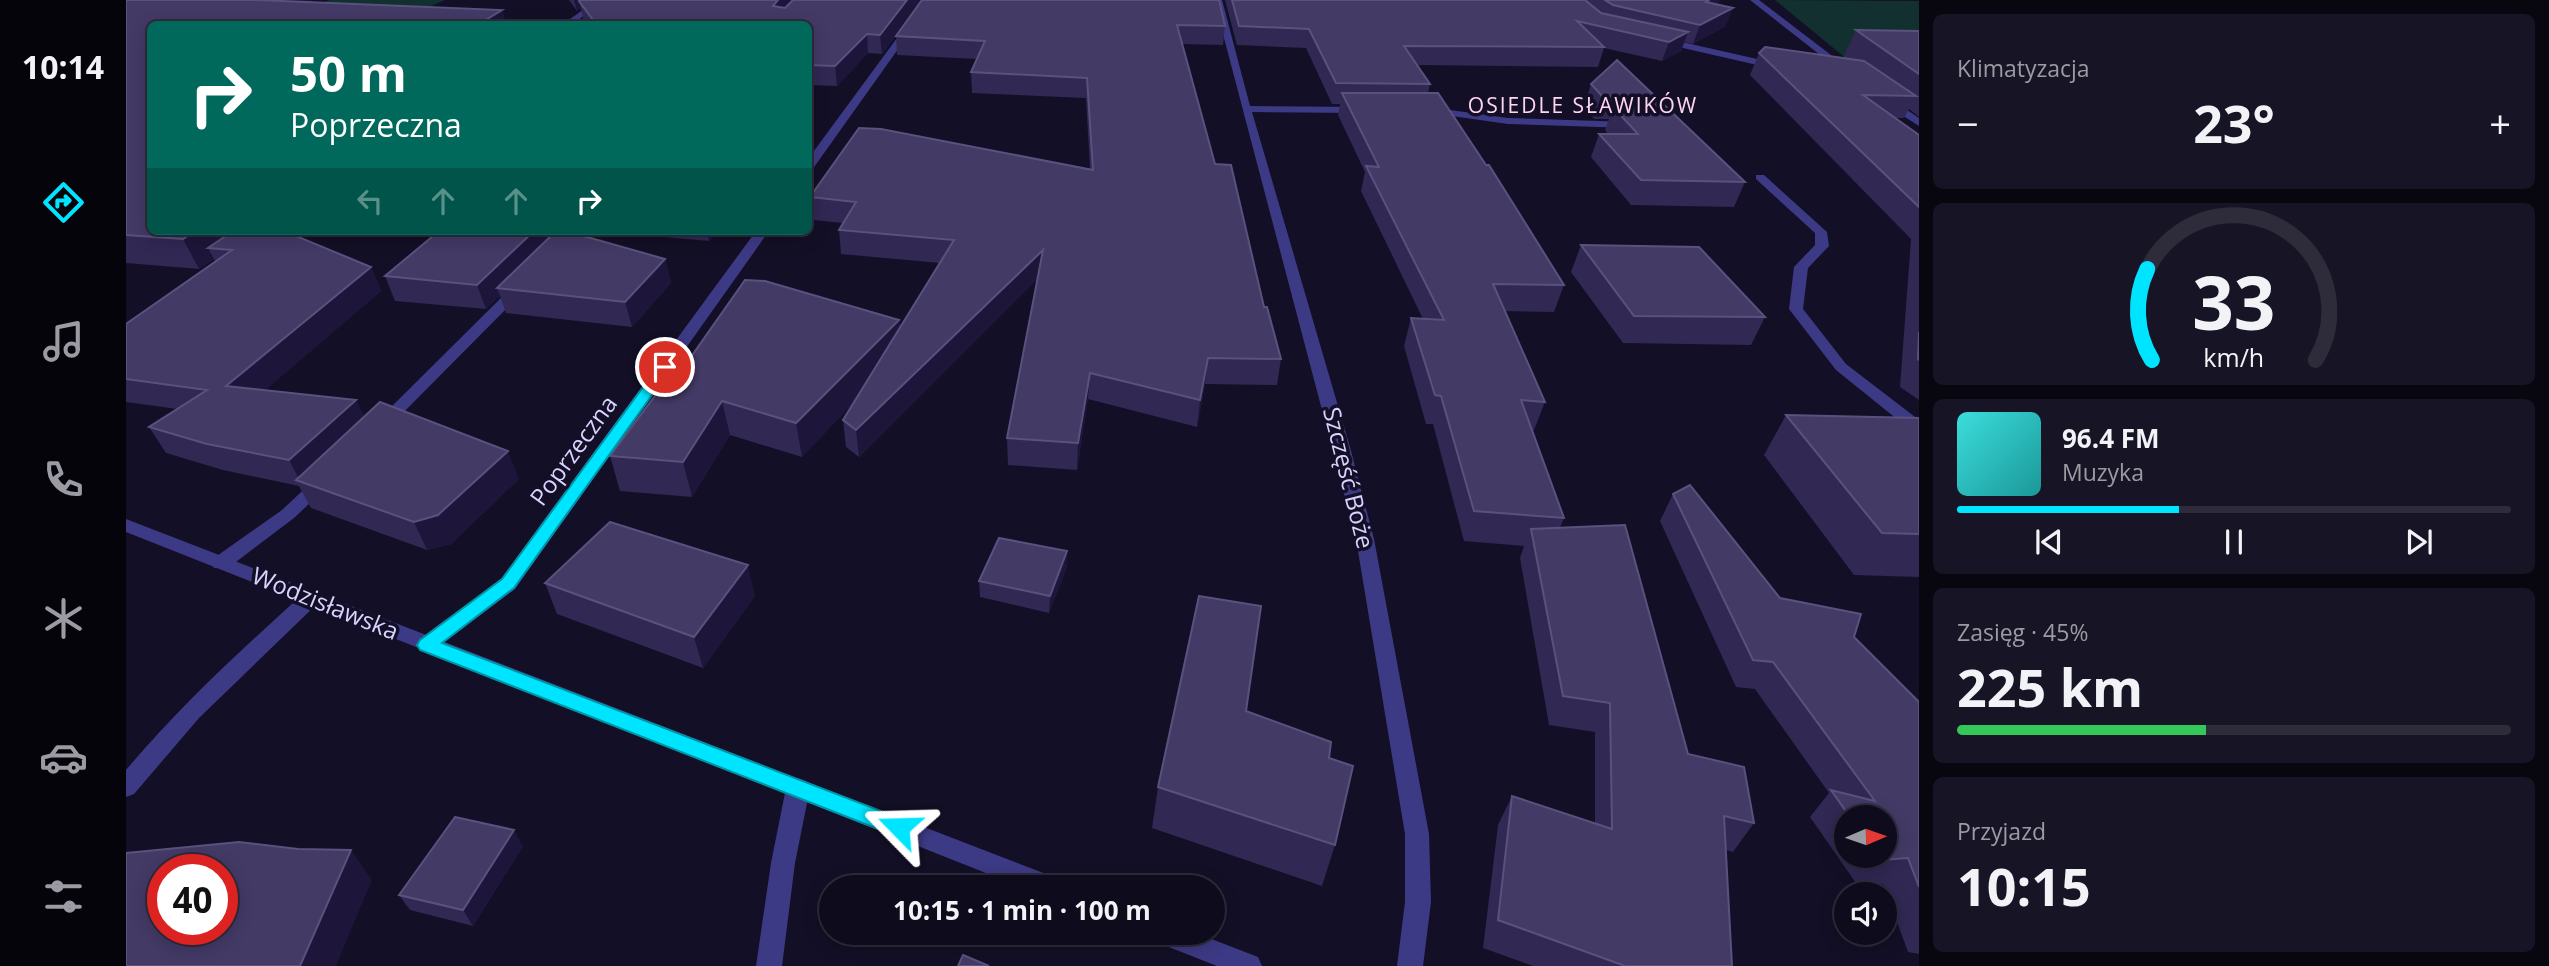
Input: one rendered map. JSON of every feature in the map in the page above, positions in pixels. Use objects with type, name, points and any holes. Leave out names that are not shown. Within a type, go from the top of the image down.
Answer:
[{"type":"street","points":[[572,21],[603,0]]},
{"type":"street","points":[[812,162],[929,0]]},
{"type":"street","name":"Szczęść Boże","points":[[1218,0],[1365,539],[1417,834],[1418,902],[1410,966]]},
{"type":"street","points":[[1754,0],[1856,77],[1836,76]]},
{"type":"street","points":[[1651,38],[1796,70]]},
{"type":"street","points":[[1882,97],[1919,123]]},
{"type":"street","points":[[1246,109],[1378,110]]},
{"type":"street","points":[[1420,110],[1508,121],[1636,126]]},
{"type":"street","points":[[1760,177],[1821,232],[1822,246],[1801,267],[1796,309],[1841,367],[1919,428]]},
{"type":"street","name":"Poprzeczna","points":[[427,645],[508,584],[760,235]]},
{"type":"street","points":[[370,438],[528,279]]},
{"type":"street","points":[[221,563],[288,514],[339,467]]},
{"type":"street","name":"Wodzisławska","points":[[126,524],[427,645],[1019,875]]},
{"type":"street","points":[[126,787],[165,737],[190,711],[311,598]]},
{"type":"street","points":[[769,966],[783,863],[798,788]]},
{"type":"street","points":[[1196,945],[1249,966]]},
{"type":"green space","points":[[329,0],[445,0],[398,21],[380,21],[319,5]]},
{"type":"green space","points":[[1775,0],[1919,1],[1919,108],[1848,60]]},
{"type":"building","points":[[126,0],[258,0],[502,10],[484,21],[147,21],[147,235],[189,235],[183,239],[126,235]]},
{"type":"building","points":[[778,0],[773,6],[785,8],[793,0],[907,0],[880,35],[867,34],[835,66],[812,65],[812,21],[594,21],[579,1]]},
{"type":"building","points":[[922,0],[1219,0],[1225,26],[1177,25],[1215,164],[1231,165],[1264,307],[1267,307],[1281,359],[1208,358],[1200,400],[1090,373],[1078,443],[1007,438],[1043,250],[856,430],[843,420],[954,240],[839,230],[856,202],[812,197],[812,194],[859,128],[881,129],[1093,170],[1087,78],[971,72],[985,41],[896,36]]},
{"type":"building","points":[[1232,0],[1585,0],[1601,13],[1688,32],[1669,42],[1577,21],[1604,47],[1404,46],[1430,84],[1336,83],[1309,29],[1239,26]]},
{"type":"building","points":[[1605,0],[1709,0],[1706,2],[1733,8],[1700,25],[1613,5]]},
{"type":"building","points":[[1856,30],[1919,31],[1919,74]]},
{"type":"building","points":[[1765,47],[1864,61],[1916,96],[1863,95],[1919,135],[1919,207],[1759,53]]},
{"type":"building","points":[[1617,60],[1745,182],[1641,180],[1599,134],[1638,134],[1613,107],[1644,108],[1652,102],[1644,97],[1602,96],[1591,84]]},
{"type":"building","points":[[1342,93],[1438,93],[1486,165],[1489,165],[1564,285],[1493,284],[1545,402],[1521,400],[1564,518],[1474,511],[1441,396],[1435,395],[1411,318],[1444,320],[1366,166],[1379,167]]},
{"type":"building","points":[[227,235],[294,235],[371,267],[226,386],[356,400],[289,460],[207,444],[149,427],[207,390],[126,379],[126,324],[232,250],[208,248]]},
{"type":"building","points":[[434,235],[530,235],[477,285],[385,276]]},
{"type":"building","points":[[552,235],[580,235],[665,259],[625,302],[497,288]]},
{"type":"building","points":[[1581,245],[1699,247],[1765,317],[1634,316]]},
{"type":"building","points":[[745,280],[765,281],[899,320],[796,423],[722,401],[683,462],[610,456],[675,369],[681,371]]},
{"type":"building","points":[[380,402],[508,451],[438,515],[414,522],[296,480]]},
{"type":"building","points":[[1786,415],[1919,418],[1919,534],[1882,533]]},
{"type":"building","points":[[1690,485],[1780,598],[1861,614],[1854,637],[1919,702],[1919,887],[1908,858],[1897,859],[1897,805],[1842,805],[1831,790],[1875,801],[1773,662],[1753,660],[1673,494]]},
{"type":"building","points":[[610,522],[748,565],[694,637],[545,583]]},
{"type":"building","points":[[1625,525],[1688,754],[1744,767],[1754,823],[1724,816],[1732,966],[1625,966],[1498,920],[1512,796],[1612,829],[1610,703],[1563,696],[1531,529]]},
{"type":"building","points":[[999,538],[1067,551],[1050,596],[979,581]]},
{"type":"building","points":[[1199,596],[1261,606],[1246,711],[1331,742],[1329,758],[1353,766],[1335,845],[1158,787]]},
{"type":"building","points":[[455,817],[514,830],[463,910],[399,895]]},
{"type":"building","points":[[239,842],[298,849],[351,850],[300,966],[126,966],[126,853]]},
{"type":"building","points":[[963,955],[989,966],[958,966]]},
{"type":"district","name":"OSIEDLE SŁAWIKÓW","points":[[1583,106]]},
{"type":"route","points":[[665,367],[508,584],[427,645],[899,827]]}]
